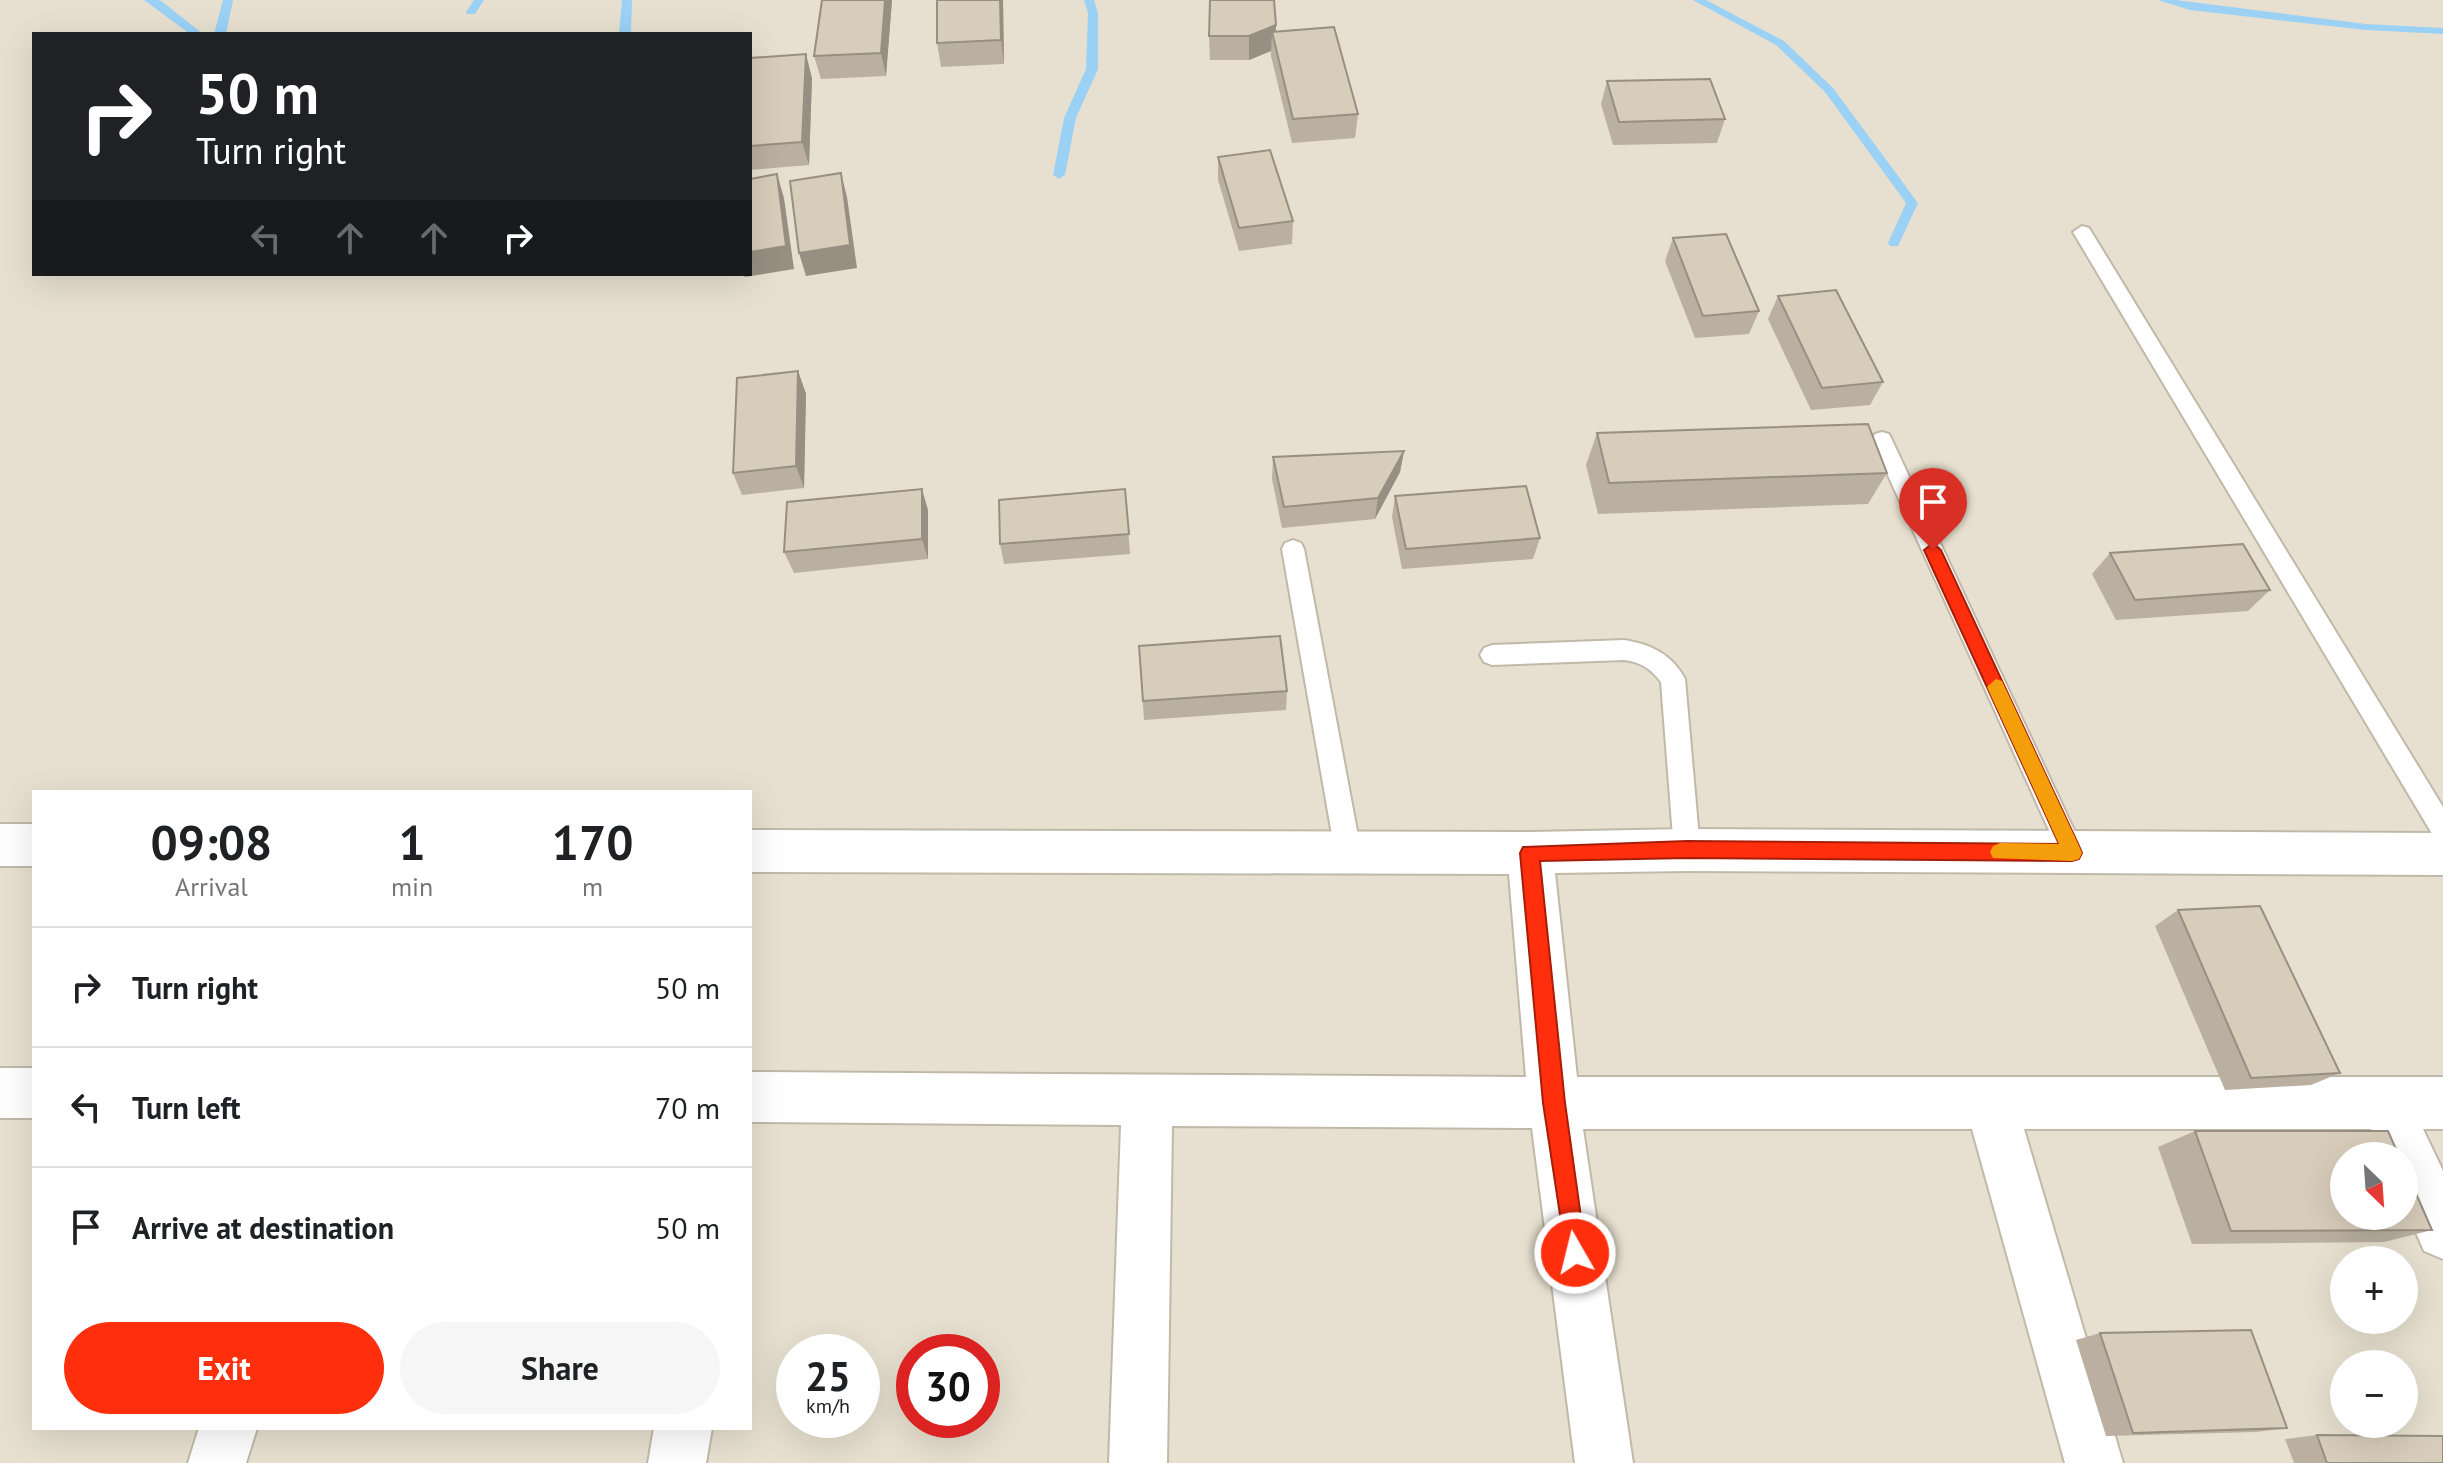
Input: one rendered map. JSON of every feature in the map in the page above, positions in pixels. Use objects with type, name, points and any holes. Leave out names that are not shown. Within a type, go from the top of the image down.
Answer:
[{"type":"street","points":[[0,845],[32,845]]},
{"type":"street","points":[[752,851],[1530,853],[1687,850],[2443,854]]},
{"type":"street","points":[[1530,853],[1554,1103],[1604,1463]]},
{"type":"street","points":[[0,1093],[32,1093]]},
{"type":"street","points":[[752,1097],[1554,1103],[2443,1103]]},
{"type":"street","points":[[1138,1463],[1147,1101]]},
{"type":"street","points":[[2385,1102],[2443,1232]]},
{"type":"street","points":[[1991,1104],[2094,1463]]},
{"type":"street","points":[[217,1463],[227,1430]]},
{"type":"street","points":[[677,1463],[683,1430]]},
{"type":"lane","points":[[2082,232],[2443,829]]},
{"type":"lane","points":[[1882,440],[2072,853]]},
{"type":"lane","points":[[1293,549],[1348,852]]},
{"type":"lane","points":[[1492,655],[1624,650],[1645,653],[1659,660],[1673,679],[1687,850]]},
{"type":"shaded area","points":[[0,0],[2443,0],[2443,1463],[0,1463]]},
{"type":"building","points":[[822,0],[885,0],[881,53],[814,56]]},
{"type":"building","points":[[937,0],[1000,0],[1001,40],[937,43]]},
{"type":"building","points":[[1210,0],[1274,0],[1276,25],[1249,36],[1209,36]]},
{"type":"building","points":[[1334,27],[1358,114],[1293,119],[1272,32]]},
{"type":"building","points":[[806,54],[802,142],[752,146],[752,58]]},
{"type":"building","points":[[1710,79],[1725,119],[1619,122],[1607,81]]},
{"type":"building","points":[[1270,150],[1293,221],[1239,228],[1218,157]]},
{"type":"building","points":[[841,173],[850,245],[799,253],[790,181]]},
{"type":"building","points":[[777,174],[786,246],[752,252],[752,179]]},
{"type":"building","points":[[1726,234],[1759,311],[1703,316],[1673,238]]},
{"type":"building","points":[[1836,290],[1883,382],[1822,388],[1778,296]]},
{"type":"building","points":[[798,371],[796,466],[733,473],[737,378]]},
{"type":"building","points":[[1868,424],[1887,473],[1609,483],[1597,433]]},
{"type":"building","points":[[1404,451],[1378,498],[1284,507],[1273,457]]},
{"type":"building","points":[[1526,486],[1540,538],[1406,549],[1395,496]]},
{"type":"building","points":[[922,489],[922,539],[784,552],[787,502]]},
{"type":"building","points":[[1125,489],[1129,534],[1000,544],[999,500]]},
{"type":"building","points":[[2243,544],[2270,590],[2135,600],[2110,553]]},
{"type":"building","points":[[1280,636],[1287,691],[1143,701],[1139,646]]},
{"type":"building","points":[[2260,906],[2340,1073],[2251,1078],[2178,910]]},
{"type":"building","points":[[2195,1131],[2388,1131],[2393,1142],[2330,1142],[2330,1230],[2418,1230],[2418,1198],[2432,1230],[2231,1231]]},
{"type":"building","points":[[2251,1330],[2287,1428],[2133,1433],[2100,1333]]},
{"type":"building","points":[[2317,1435],[2330,1435],[2330,1438],[2443,1436],[2443,1463],[2327,1463]]},
{"type":"waterway","points":[[149,0],[194,32]]},
{"type":"waterway","points":[[220,32],[228,0]]},
{"type":"waterway","points":[[471,12],[479,0]]},
{"type":"waterway","points":[[625,32],[627,0]]},
{"type":"waterway","points":[[1059,175],[1070,118],[1092,69],[1093,13],[1089,0]]},
{"type":"waterway","points":[[1698,0],[1780,43],[1829,90],[1912,203],[1894,243]]},
{"type":"waterway","points":[[2163,0],[2190,7],[2366,27],[2443,31]]},
{"type":"slow traffic","points":[[1996,687],[2072,853],[2000,852]]},
{"type":"route","points":[[1575,1253],[1554,1103],[1530,853],[1687,850],[2072,853],[1933,550]]}]
